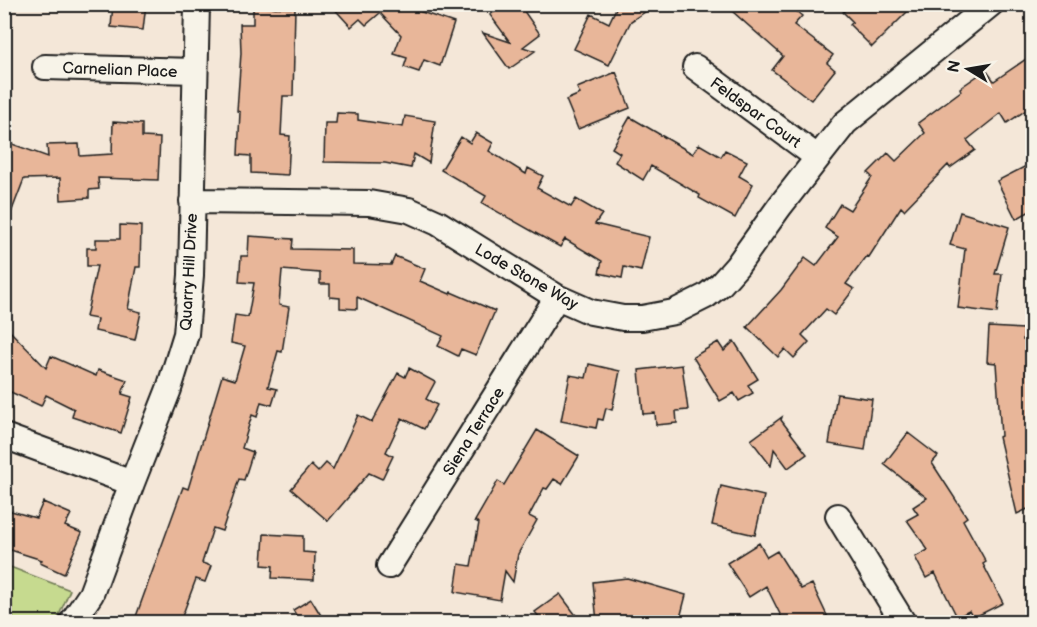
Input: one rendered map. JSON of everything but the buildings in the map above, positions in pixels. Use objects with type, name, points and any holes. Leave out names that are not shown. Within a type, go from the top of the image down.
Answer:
[{"type":"street","name":"Quarry Hill Drive","points":[[72,622],[91,594],[169,389],[186,334],[189,309],[197,4]]},
{"type":"street","name":"Lode Stone Way","points":[[192,201],[369,203],[409,210],[438,223],[557,297],[591,312],[623,318],[658,315],[690,305],[721,284],[844,123],[991,4]]},
{"type":"street","name":"Feldspar Court","points":[[694,67],[817,157]]},
{"type":"street","name":"Carnelian Place","points":[[45,68],[195,71]]},
{"type":"street","name":"Siena Terrace","points":[[389,566],[557,297]]},
{"type":"street","points":[[4,436],[132,483]]},
{"type":"street","points":[[838,516],[903,622]]},
{"type":"street","name":"Quarry Hill Drive","points":[[89,622],[91,594]]},
{"type":"green space","points":[[5,565],[70,590],[56,622],[5,622]]}]
